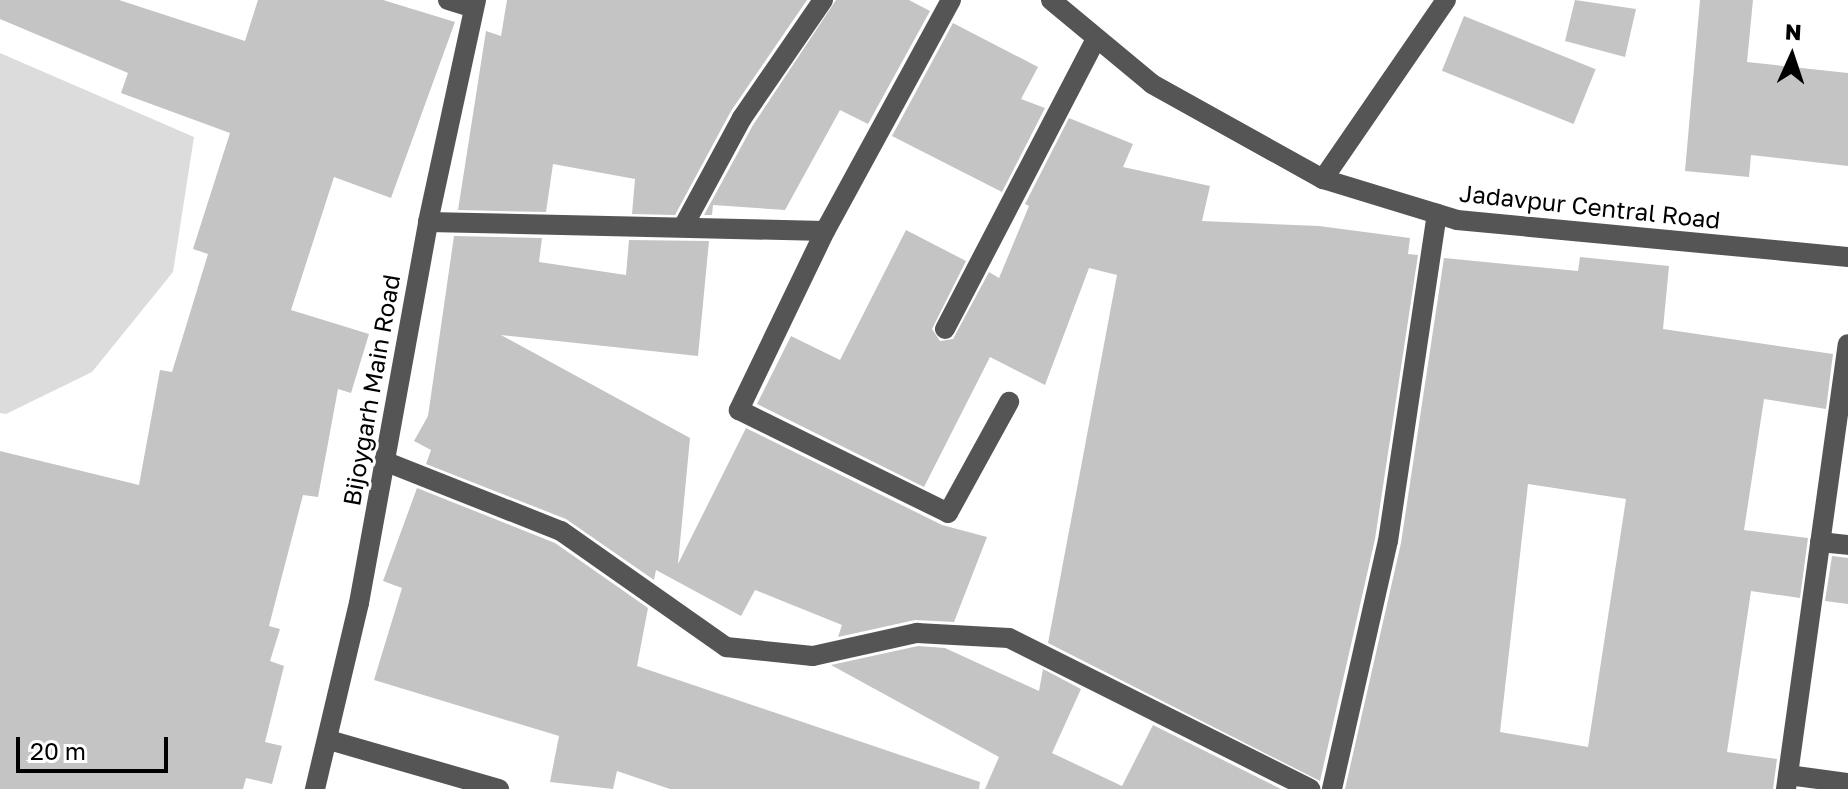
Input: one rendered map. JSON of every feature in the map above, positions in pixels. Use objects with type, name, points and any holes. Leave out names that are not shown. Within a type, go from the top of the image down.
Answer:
[{"type":"street","points":[[448,0],[475,4]]},
{"type":"street","points":[[683,227],[742,118],[823,0]]},
{"type":"street","points":[[951,0],[825,231],[739,410],[948,513],[1009,402]]},
{"type":"street","name":"Jadavpur Central Road","points":[[1051,0],[1152,84],[1323,179],[1437,214],[1848,257]]},
{"type":"street","points":[[1323,179],[1446,0]]},
{"type":"street","name":"Bijoygarh Main Road","points":[[315,789],[329,740],[428,222],[475,4]]},
{"type":"street","points":[[945,329],[1096,39]]},
{"type":"street","points":[[1332,789],[1388,541],[1437,214]]},
{"type":"street","points":[[428,222],[825,231]]},
{"type":"street","points":[[1848,344],[1787,782],[1848,783]]},
{"type":"street","points":[[384,461],[561,531],[726,647],[813,656],[917,633],[1009,638],[1310,789]]},
{"type":"street","points":[[1820,542],[1848,545]]},
{"type":"street","points":[[329,740],[499,789]]},
{"type":"shaded area","points":[[0,53],[194,137],[173,272],[92,372],[6,414],[0,413]]},
{"type":"building","points":[[0,0],[119,0],[245,41],[258,0],[383,0],[455,22],[391,198],[334,177],[291,310],[369,334],[351,393],[338,389],[318,497],[303,495],[269,626],[280,629],[270,661],[284,666],[265,742],[282,746],[272,784],[246,778],[243,789],[0,789],[0,451],[139,485],[160,370],[172,372],[208,254],[193,249],[230,133],[121,93],[128,73],[0,19]]},
{"type":"building","points":[[507,0],[807,0],[731,111],[675,215],[632,214],[635,179],[553,164],[546,212],[458,210],[486,31],[501,36]]},
{"type":"building","points":[[836,0],[909,0],[930,11],[868,124],[840,110],[785,210],[713,205],[712,215],[704,215],[753,125]]},
{"type":"building","points":[[1575,0],[1636,9],[1625,57],[1565,41]]},
{"type":"building","points":[[1700,0],[1753,0],[1747,62],[1848,73],[1848,166],[1751,155],[1749,177],[1685,171]]},
{"type":"building","points":[[1464,16],[1596,69],[1574,124],[1442,71]]},
{"type":"building","points":[[953,23],[1038,67],[1021,99],[1045,108],[1002,192],[892,136]]},
{"type":"building","points":[[1069,118],[1133,144],[1123,167],[1210,186],[1202,221],[1319,226],[1410,238],[1408,254],[1418,255],[1375,539],[1320,781],[1048,643],[1117,275],[1089,268],[1045,385],[990,357],[924,487],[757,404],[791,336],[840,360],[906,230],[966,261],[932,329],[940,341],[953,339],[989,272],[999,278],[1029,206],[1025,204]]},
{"type":"building","points":[[454,236],[542,238],[539,262],[626,275],[629,240],[709,241],[698,356],[501,335],[690,438],[678,564],[746,428],[942,525],[987,537],[954,622],[915,620],[838,637],[842,625],[755,590],[741,616],[656,570],[654,580],[566,519],[426,464],[431,450],[414,441],[428,416]]},
{"type":"building","points":[[1580,257],[1669,266],[1663,329],[1833,354],[1826,409],[1764,399],[1744,530],[1808,538],[1800,598],[1751,591],[1727,752],[1777,759],[1773,789],[1345,789],[1401,543],[1444,258],[1578,271]],"holes":[[[1528,484],[1626,499],[1588,747],[1500,732]]]},
{"type":"building","points":[[417,488],[555,543],[648,608],[637,666],[980,782],[979,789],[670,789],[617,771],[613,789],[550,782],[559,736],[374,680],[402,588],[383,581]]},
{"type":"building","points":[[1832,556],[1848,558],[1848,604],[1825,601]]},
{"type":"building","points":[[918,646],[945,648],[1039,691],[1043,669],[1081,689],[1052,753],[1122,786],[1153,725],[1281,789],[985,789],[999,757],[831,665]]}]
